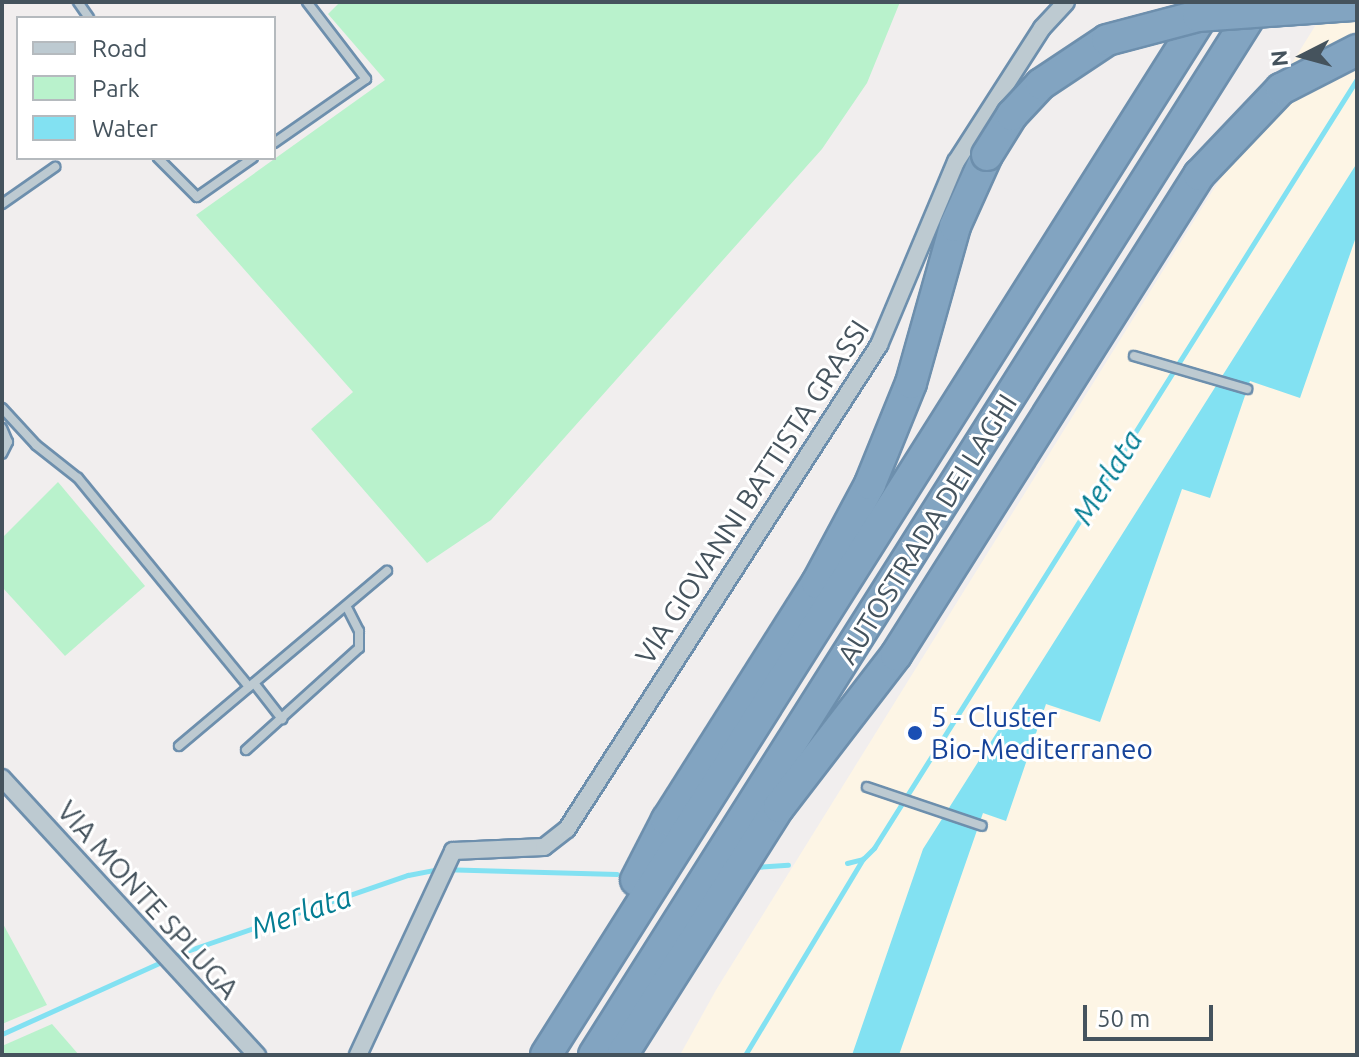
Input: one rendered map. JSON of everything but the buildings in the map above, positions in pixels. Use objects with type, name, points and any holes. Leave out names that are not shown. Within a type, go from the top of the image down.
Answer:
[{"type":"highway","name":"AUTOSTRADA DEI LAGHI","points":[[553,1044],[1211,2]]},
{"type":"highway","name":"AUTOSTRADA DEI LAGHI","points":[[594,1055],[1259,2]]},
{"type":"highway","points":[[553,1044],[667,820],[824,571],[870,484],[911,383],[955,226],[987,155],[1012,115],[1041,84],[1107,40],[1208,14],[1357,5]]},
{"type":"highway","points":[[622,1055],[779,807],[896,655],[1199,175],[1239,128],[1281,89],[1357,50]]},
{"type":"street","name":"VIA GIOVANNI BATTISTA GRASSI","points":[[358,1055],[448,858],[464,847],[544,847],[567,829],[879,345],[956,162],[1042,28],[1066,2]]},
{"type":"street","name":"VIA MONTE SPLUGA","points":[[2,778],[175,971],[257,1055]]},
{"type":"lane","points":[[276,142],[366,79],[307,2]]},
{"type":"lane","points":[[160,160],[197,197],[250,160]]},
{"type":"lane","points":[[2,204],[55,167]]},
{"type":"lane","points":[[1134,356],[1149,364],[1247,389]]},
{"type":"lane","points":[[2,408],[36,445],[78,478],[282,719]]},
{"type":"lane","points":[[2,428],[8,442],[2,454]]},
{"type":"lane","points":[[179,746],[387,571]]},
{"type":"lane","points":[[246,750],[359,648],[359,631],[346,606]]},
{"type":"lane","points":[[867,787],[982,826]]},
{"type":"shaded area","points":[[1330,2],[1357,2],[1357,1055],[680,1055],[716,990]]},
{"type":"green space","points":[[340,2],[900,2],[867,83],[822,149],[491,520],[427,563],[311,429],[353,392],[196,215],[385,80],[328,14]]},
{"type":"green space","points":[[58,482],[145,586],[65,656],[2,587],[2,538]]},
{"type":"green space","points":[[2,922],[47,1005],[2,1024]]},
{"type":"green space","points":[[52,1024],[79,1055],[2,1055],[2,1046]]},
{"type":"water","points":[[1357,163],[1357,234],[1300,398],[1250,381],[1210,498],[1182,489],[1100,722],[1046,704],[1006,821],[983,813],[899,1055],[852,1055],[923,849]]},
{"type":"waterway","name":"Merlata","points":[[847,863],[863,859],[874,848],[1357,79]]},
{"type":"waterway","points":[[745,1055],[863,859]]},
{"type":"waterway","name":"Merlata","points":[[756,867],[788,865]]},
{"type":"waterway","name":"Merlata","points":[[2,1034],[181,953],[408,875],[438,869],[617,874]]},
{"type":"place","name":"5 - Cluster Bio-Mediterraneo","points":[[915,733]]}]
